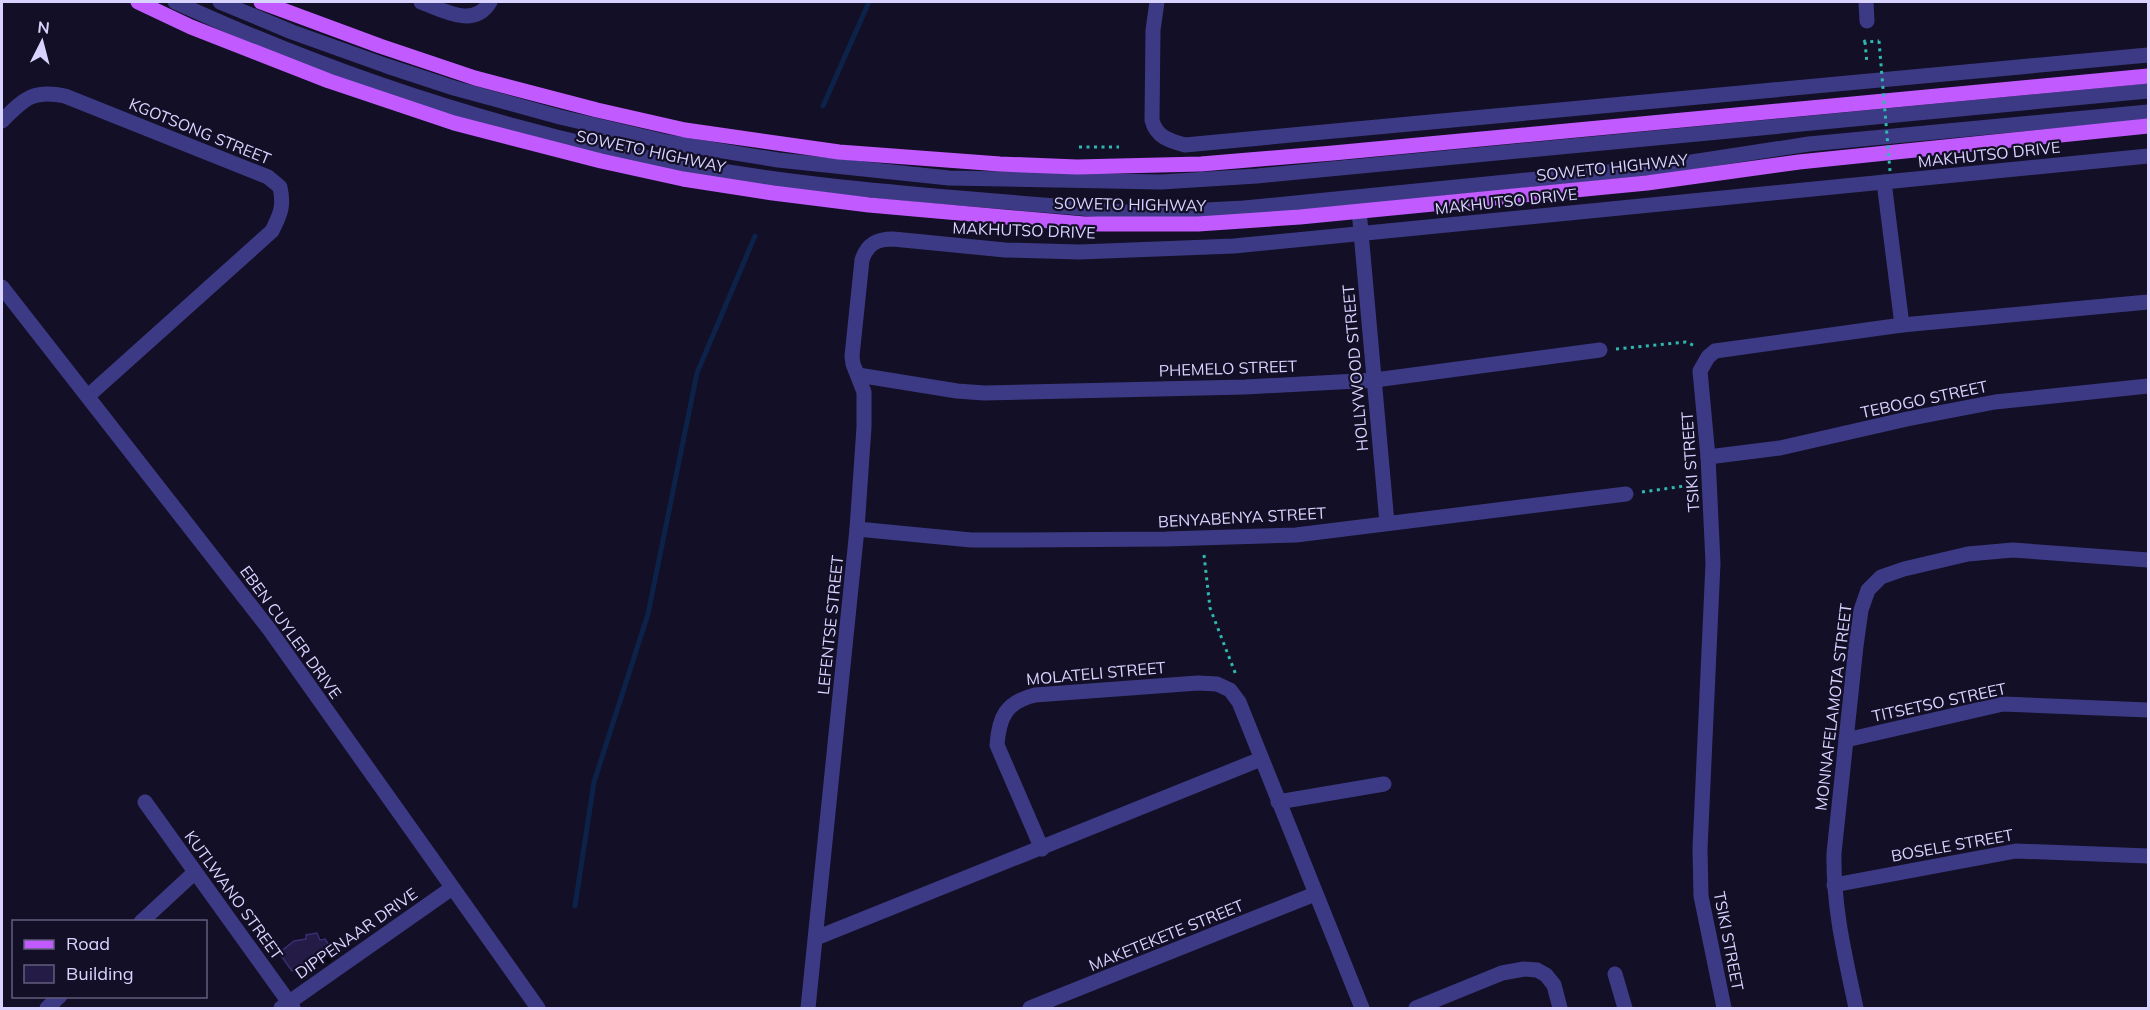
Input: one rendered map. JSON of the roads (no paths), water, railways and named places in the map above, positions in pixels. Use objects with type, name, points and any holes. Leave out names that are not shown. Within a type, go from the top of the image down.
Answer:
[{"type":"main road","name":"SOWETO HIGHWAY","points":[[138,2],[191,27],[329,81],[454,123],[601,161],[773,193],[870,205],[1084,224],[1198,224],[1359,210],[1647,183],[1799,162],[2148,126]]},
{"type":"main road","name":"SOWETO HIGHWAY","points":[[261,2],[474,78],[685,130],[839,152],[1011,165],[1077,167],[1201,164],[2148,76]]},
{"type":"street","name":"SOWETO HIGHWAY","points":[[175,2],[282,48],[355,75],[429,100],[580,143],[703,168],[815,184],[1125,212],[1230,209],[1635,170],[1809,144],[2148,112]]},
{"type":"street","name":"SOWETO HIGHWAY","points":[[220,2],[292,32],[387,66],[454,88],[560,117],[667,142],[778,160],[949,178],[1161,182],[1257,176],[2148,90]]},
{"type":"street","points":[[421,2],[460,16],[474,15],[486,8],[490,2]]},
{"type":"street","points":[[1157,2],[1153,30],[1153,126],[1165,139],[1185,144],[2148,55]]},
{"type":"street","points":[[1865,26],[1866,2]]},
{"type":"street","name":"KGOTSONG STREET","points":[[2,121],[37,94],[47,92],[65,96],[268,177],[280,187],[282,208],[272,231],[88,396]]},
{"type":"street","name":"MAKHUTSO DRIVE","points":[[867,247],[879,240],[893,239],[1005,250],[1080,252],[1234,246],[1887,176],[2148,156]]},
{"type":"street","points":[[1887,176],[1902,325],[2148,302]]},
{"type":"street","name":"HOLLYWOOD STREET","points":[[1359,210],[1387,523]]},
{"type":"street","name":"LEFENTSE STREET","points":[[808,1008],[857,529],[864,392],[852,356],[861,266],[867,247]]},
{"type":"street","name":"EBEN CUYLER DRIVE","points":[[2,287],[269,629],[538,1008]]},
{"type":"street","name":"TSIKI STREET","points":[[1724,1008],[1701,896],[1700,849],[1713,603],[1713,529],[1700,371],[1715,351],[1902,325]]},
{"type":"street","name":"PHEMELO STREET","points":[[858,375],[957,392],[984,393],[1245,387],[1375,380],[1600,350]]},
{"type":"street","name":"TEBOGO STREET","points":[[1708,457],[1780,448],[1907,418],[1984,404],[2148,386]]},
{"type":"street","name":"BENYABENYA STREET","points":[[857,529],[971,540],[1296,535],[1626,494]]},
{"type":"street","name":"MONNAFELAMOTA STREET","points":[[1856,1008],[1837,920],[1834,853],[1861,610],[1868,590],[1881,578],[1904,569],[1990,551],[2013,550],[2148,560]]},
{"type":"street","name":"MOLATELI STREET","points":[[1042,849],[996,745],[1002,718],[1014,702],[1021,698],[1182,683],[1217,684],[1230,690],[1239,702],[1261,759]]},
{"type":"street","name":"TITSETSO STREET","points":[[1846,740],[2003,704],[2148,710]]},
{"type":"street","points":[[816,938],[1261,759],[1362,1008]]},
{"type":"street","points":[[1278,802],[1384,784]]},
{"type":"street","name":"KUTLWANO STREET","points":[[145,802],[288,1007]]},
{"type":"street","name":"BOSELE STREET","points":[[1834,885],[2016,851],[2148,856]]},
{"type":"street","points":[[142,920],[195,872]]},
{"type":"street","name":"DIPPENAAR DRIVE","points":[[288,1007],[452,888]]},
{"type":"street","name":"MAKETEKETE STREET","points":[[1030,1008],[1316,894]]},
{"type":"street","points":[[1416,1008],[1502,973],[1524,969],[1537,970],[1546,975],[1554,985],[1560,1008]]},
{"type":"street","points":[[1615,974],[1625,1008]]},
{"type":"waterway","points":[[823,106],[869,2]]},
{"type":"waterway","points":[[575,906],[594,782],[648,614],[697,373],[755,236]]}]
